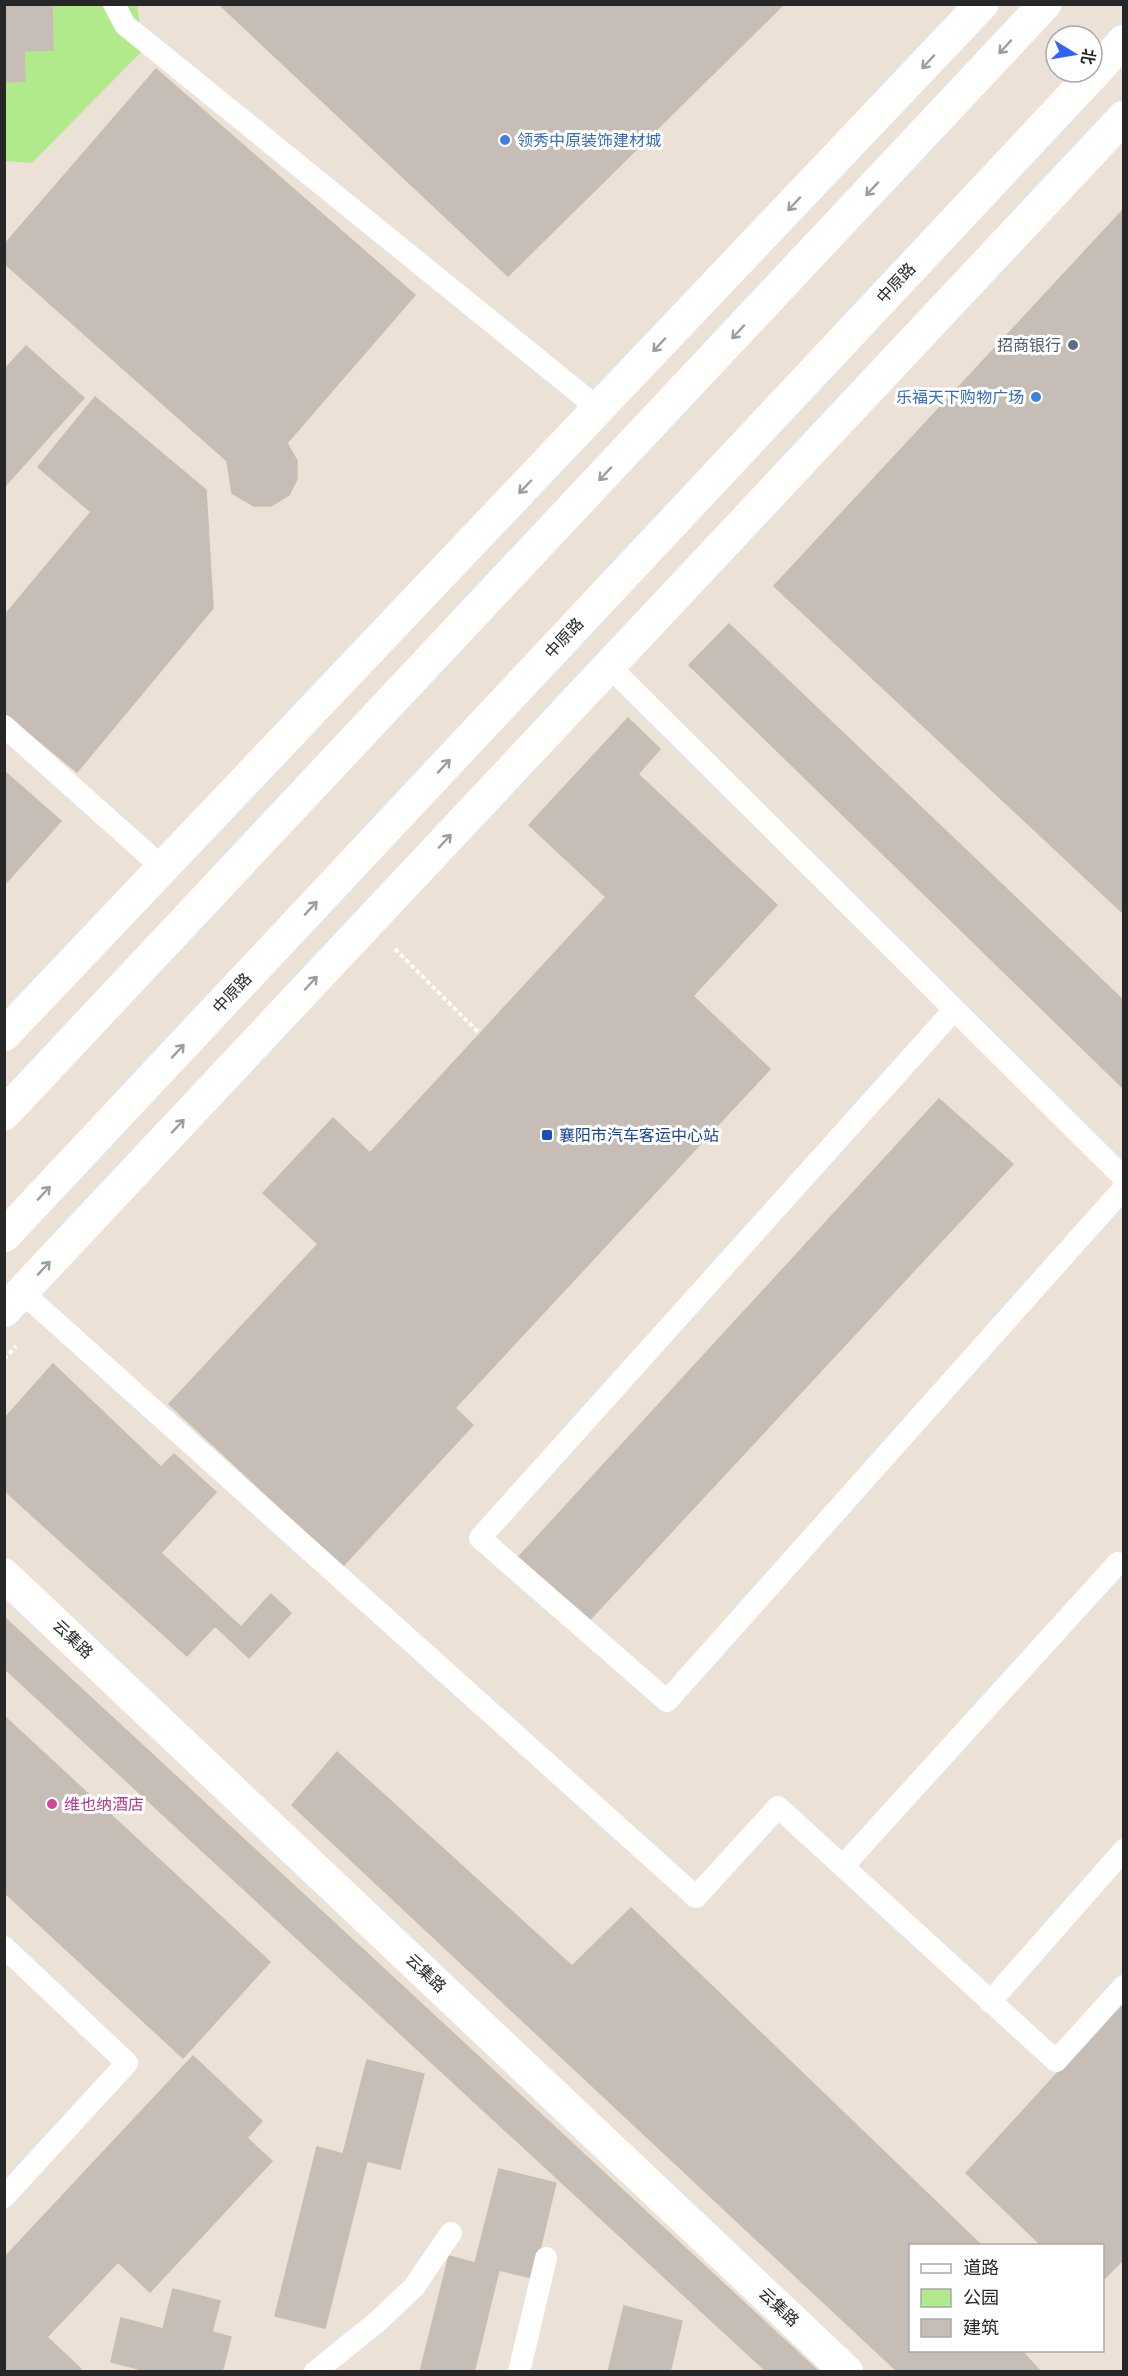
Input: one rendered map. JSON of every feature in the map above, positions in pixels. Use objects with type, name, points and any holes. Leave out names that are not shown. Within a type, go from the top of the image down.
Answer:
[{"type":"street","points":[[4,1035],[982,4]]},
{"type":"street","points":[[4,1114],[1045,4]]},
{"type":"street","name":"中原路","points":[[4,1236],[1124,40]]},
{"type":"street","points":[[13,1301],[1124,117]]},
{"type":"street","name":"云集路","points":[[4,1575],[847,2372]]},
{"type":"lane","points":[[114,4],[125,25],[599,409]]},
{"type":"lane","points":[[609,666],[1124,1178]]},
{"type":"lane","points":[[4,726],[163,868]]},
{"type":"lane","points":[[954,1010],[480,1538],[667,1701],[1124,1188]]},
{"type":"lane","points":[[13,1301],[47,1314],[696,1897],[778,1807],[1056,2061],[1124,1986]]},
{"type":"lane","points":[[843,1866],[1122,1563]]},
{"type":"lane","points":[[990,2002],[1124,1850]]},
{"type":"lane","points":[[4,1947],[127,2063],[4,2197]]},
{"type":"lane","points":[[315,2372],[377,2322],[414,2287],[451,2234]]},
{"type":"lane","points":[[519,2372],[546,2258]]},
{"type":"path","points":[[386,957],[394,948],[480,1034]]},
{"type":"path","points":[[4,1359],[47,1314]]},
{"type":"green space","points":[[5,5],[137,5],[144,49],[32,163],[5,161]]},
{"type":"building","points":[[4,4],[52,4],[53,50],[24,51],[25,81],[4,82]]},
{"type":"building","name":"领秀中原装饰建材城","points":[[219,4],[784,4],[508,276]]},
{"type":"building","points":[[156,69],[415,295],[287,443],[297,461],[297,479],[289,495],[271,506],[254,506],[232,493],[227,461],[4,263],[4,245]]},
{"type":"building","name":"乐福天下购物广场","points":[[1124,209],[1124,914],[774,586]]},
{"type":"building","points":[[26,346],[84,398],[4,487],[4,370]]},
{"type":"building","points":[[95,397],[206,490],[213,608],[77,772],[4,712],[4,616],[91,512],[38,467]]},
{"type":"building","points":[[729,624],[1124,1001],[1124,1089],[689,665]]},
{"type":"building","name":"襄阳市汽车客运中心站","points":[[628,718],[660,749],[638,774],[777,905],[693,996],[770,1069],[455,1408],[473,1425],[343,1566],[169,1404],[318,1244],[263,1193],[333,1118],[370,1153],[606,897],[529,825]]},
{"type":"building","points":[[4,771],[61,821],[4,885]]},
{"type":"building","points":[[939,1099],[1013,1164],[584,1626],[515,1561]]},
{"type":"building","points":[[53,1364],[161,1467],[174,1454],[216,1492],[161,1553],[241,1627],[271,1594],[291,1613],[249,1658],[215,1626],[187,1656],[4,1490],[4,1419]]},
{"type":"building","points":[[4,1617],[819,2372],[767,2372],[4,1668]]},
{"type":"building","name":"维也纳酒店","points":[[4,1716],[270,1962],[183,2058],[4,1892]]},
{"type":"building","points":[[337,1752],[572,1966],[631,1908],[980,2244],[909,2244],[909,2352],[1023,2352],[1041,2372],[898,2372],[292,1805]]},
{"type":"building","points":[[1124,2000],[1124,2259],[1104,2279],[1104,2244],[1040,2244],[966,2173]]},
{"type":"building","points":[[193,2056],[262,2121],[247,2138],[272,2161],[150,2292],[118,2262],[47,2337],[81,2369],[78,2372],[4,2372],[4,2258]]},
{"type":"building","points":[[367,2060],[424,2074],[400,2169],[367,2161],[325,2328],[275,2316],[317,2147],[343,2154]]},
{"type":"building","points":[[499,2169],[556,2183],[533,2278],[499,2270],[474,2372],[420,2372],[449,2256],[475,2263]]},
{"type":"building","points":[[173,2289],[220,2301],[212,2332],[231,2337],[222,2372],[151,2372],[111,2362],[121,2318],[163,2329]]},
{"type":"building","points":[[624,2306],[682,2321],[670,2372],[608,2372]]},
{"type":"place","name":"领秀中原装饰建材城","points":[[505,140]]},
{"type":"place","name":"招商银行","points":[[1073,345]]},
{"type":"place","name":"乐福天下购物广场","points":[[1036,397]]},
{"type":"place","name":"襄阳市汽车客运中心站","points":[[547,1135]]},
{"type":"place","name":"维也纳酒店","points":[[52,1804]]}]
